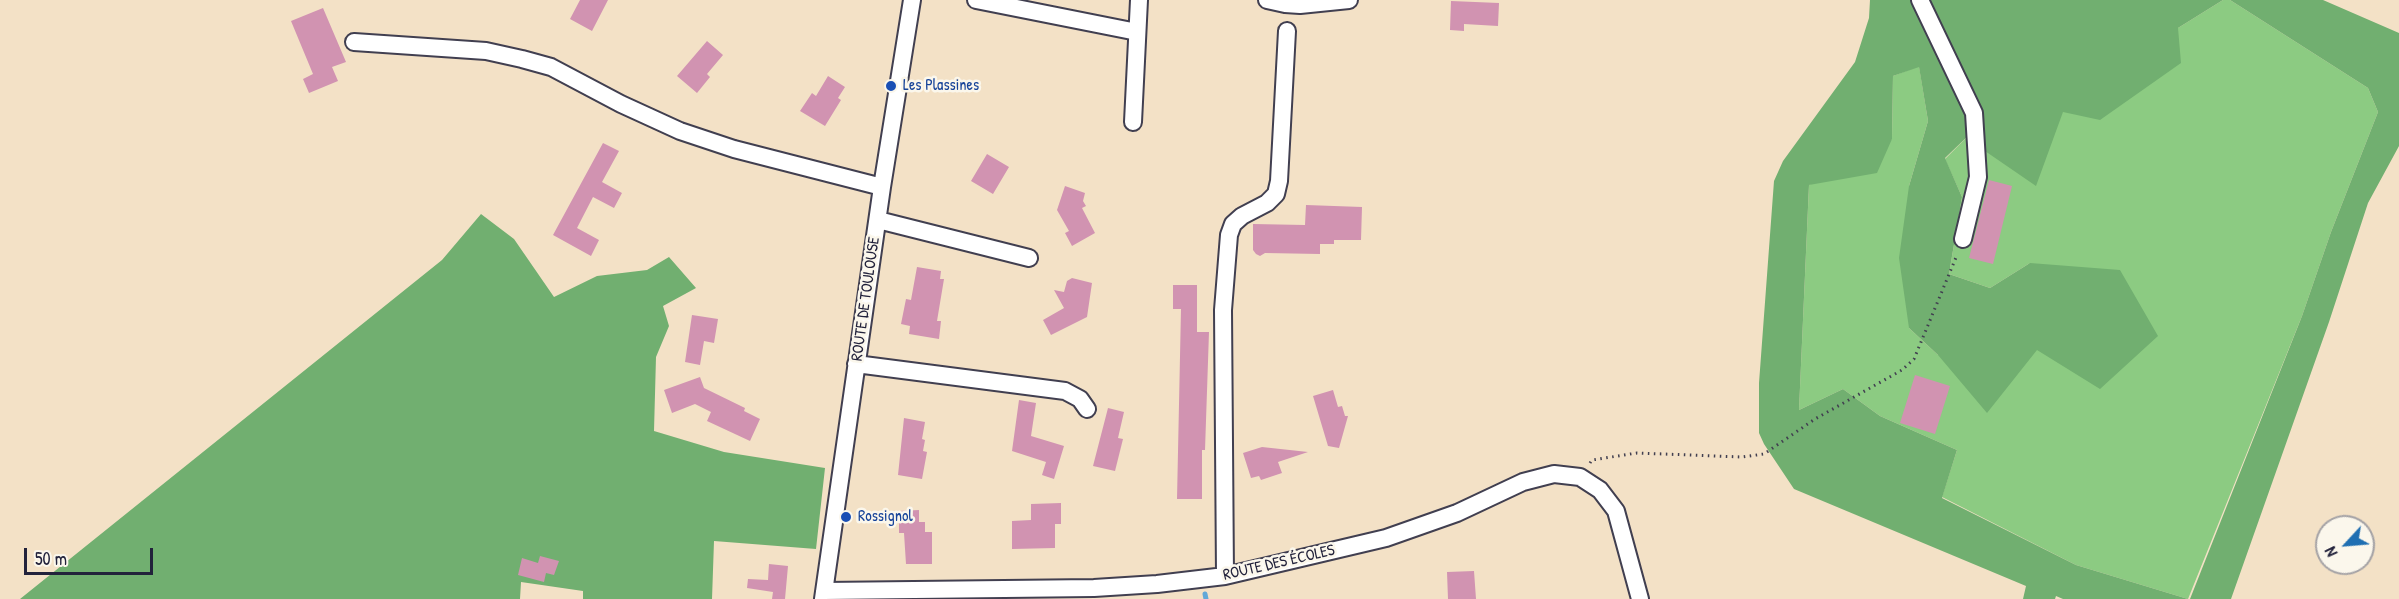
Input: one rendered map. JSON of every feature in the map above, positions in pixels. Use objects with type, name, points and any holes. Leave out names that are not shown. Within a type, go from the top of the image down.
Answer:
[{"type":"street","name":"ROUTE DE TOULOUSE","points":[[823,595],[882,187],[912,0]]},
{"type":"street","points":[[976,0],[1137,32]]},
{"type":"street","points":[[1133,122],[1139,0]]},
{"type":"street","points":[[1267,0],[1300,5],[1349,0]]},
{"type":"street","points":[[1920,0],[1974,113],[1978,177],[1963,239]]},
{"type":"street","points":[[1225,576],[1223,310],[1229,235],[1233,224],[1242,216],[1267,203],[1276,194],[1279,181],[1287,31]]},
{"type":"street","points":[[354,42],[486,51],[522,59],[551,67],[680,132],[735,149],[882,187]]},
{"type":"street","points":[[878,220],[1029,258]]},
{"type":"street","points":[[856,364],[1065,391],[1080,399],[1087,409]]},
{"type":"street","name":"ROUTE DES ÉCOLES","points":[[823,595],[1094,588],[1225,576],[1386,538],[1430,524],[1523,482],[1554,474],[1580,477]]},
{"type":"street","points":[[1580,477],[1600,490],[1616,511],[1640,599]]},
{"type":"path","points":[[1580,477],[1592,460],[1637,453],[1742,457],[1764,454],[1815,419],[1902,370],[1914,359],[1963,239]]},
{"type":"green space","points":[[1870,0],[2223,0],[2178,28],[2181,63],[2100,120],[2063,112],[2036,186],[1985,151],[1969,135],[1945,158],[1962,197],[1949,274],[1990,288],[2030,263],[2120,270],[2158,336],[2100,389],[2037,350],[1987,413],[1938,355],[1909,328],[1899,258],[1909,186],[1928,121],[1919,67],[1893,76],[1892,139],[1877,173],[1809,185],[1799,410],[1843,389],[1880,416],[1957,450],[1942,498],[2076,565],[2188,599],[2063,599],[2056,596],[2055,599],[2023,599],[2026,586],[1794,489],[1764,444],[1759,433],[1759,383],[1774,181],[1783,161],[1855,62],[1869,18]]},
{"type":"green space","points":[[2223,0],[2230,0],[2368,88],[2378,112],[2331,232],[2302,316],[2188,599],[2076,565],[1942,497],[1957,450],[1880,416],[1843,389],[1799,410],[1809,185],[1892,139],[1893,76],[1919,66],[1928,121],[1909,186],[1909,328],[1938,355],[2030,263],[1990,288],[1949,274],[1962,197],[1945,159],[1969,135],[2063,112],[2178,28]]},
{"type":"green space","points":[[2230,0],[2323,0],[2399,33],[2399,146],[2368,203],[2329,322],[2231,599],[2190,599],[2302,316],[2331,232],[2378,112],[2368,88]]},
{"type":"green space","points":[[481,214],[514,239],[554,297],[597,276],[647,270],[669,257],[696,288],[663,306],[669,326],[656,357],[654,431],[724,452],[825,468],[816,549],[714,541],[712,599],[583,599],[583,591],[521,582],[520,599],[20,599],[442,260]]},
{"type":"building","points":[[580,0],[608,0],[592,31],[570,19]]},
{"type":"building","points":[[1451,1],[1499,3],[1498,26],[1464,24],[1464,31],[1450,30]]},
{"type":"building","points":[[323,8],[346,62],[332,67],[338,81],[309,93],[303,79],[313,74],[291,21]]},
{"type":"building","points":[[707,41],[723,55],[707,74],[710,77],[697,93],[677,76]]},
{"type":"building","points":[[828,76],[845,87],[838,98],[841,100],[825,126],[800,111],[812,93],[816,96]]},
{"type":"building","points":[[603,143],[619,151],[602,182],[622,193],[614,208],[593,197],[577,228],[599,240],[591,256],[553,235]]},
{"type":"building","points":[[987,154],[1009,167],[993,194],[971,181]]},
{"type":"building","points":[[1989,180],[2012,186],[1993,264],[1969,258]]},
{"type":"building","points":[[1065,186],[1085,193],[1083,201],[1086,206],[1082,208],[1095,233],[1072,246],[1065,233],[1069,231],[1057,210]]},
{"type":"building","points":[[1306,205],[1362,207],[1361,240],[1334,240],[1334,244],[1320,244],[1320,254],[1265,253],[1260,256],[1256,254],[1253,250],[1253,224],[1305,225]]},
{"type":"building","points":[[917,267],[941,271],[940,279],[944,279],[937,321],[941,321],[939,339],[909,334],[910,326],[901,324],[906,299],[911,300]]},
{"type":"building","points":[[1072,278],[1092,283],[1087,317],[1051,335],[1043,320],[1064,308],[1054,290],[1064,292],[1067,281]]},
{"type":"building","points":[[1173,285],[1197,285],[1197,332],[1209,332],[1205,450],[1202,450],[1202,499],[1177,499],[1181,309],[1173,309]]},
{"type":"building","points":[[692,315],[718,319],[714,343],[704,341],[700,365],[685,362]]},
{"type":"building","points":[[1915,375],[1950,386],[1935,434],[1900,423]]},
{"type":"building","points":[[700,377],[704,388],[745,408],[744,411],[760,419],[750,441],[707,421],[711,412],[695,404],[672,413],[664,390]]},
{"type":"building","points":[[1333,390],[1338,407],[1342,406],[1345,416],[1348,416],[1339,448],[1328,446],[1313,396]]},
{"type":"building","points":[[1019,400],[1036,403],[1031,436],[1064,446],[1054,479],[1042,475],[1046,462],[1012,451]]},
{"type":"building","points":[[1108,408],[1124,412],[1118,438],[1123,439],[1115,471],[1093,466]]},
{"type":"building","points":[[904,418],[925,422],[922,439],[925,440],[923,451],[927,452],[922,479],[898,475]]},
{"type":"building","points":[[1262,447],[1308,452],[1278,462],[1282,473],[1261,480],[1259,476],[1251,478],[1243,453]]},
{"type":"building","points":[[1061,503],[1061,524],[1055,524],[1055,548],[1012,549],[1012,521],[1031,520],[1031,504]]},
{"type":"building","points":[[919,510],[919,522],[925,522],[925,532],[932,532],[932,564],[906,564],[904,533],[899,533],[899,511]]},
{"type":"building","points":[[540,556],[559,561],[554,575],[546,573],[544,582],[518,575],[522,558],[538,563]]},
{"type":"building","points":[[769,564],[788,566],[785,599],[772,599],[773,592],[747,588],[748,579],[768,580]]},
{"type":"building","points":[[1474,571],[1476,599],[1448,599],[1447,572]]},
{"type":"waterway","points":[[1205,594],[1206,599]]},
{"type":"place","name":"Les Plassines","points":[[891,86]]},
{"type":"place","name":"Rossignol","points":[[846,517]]}]
